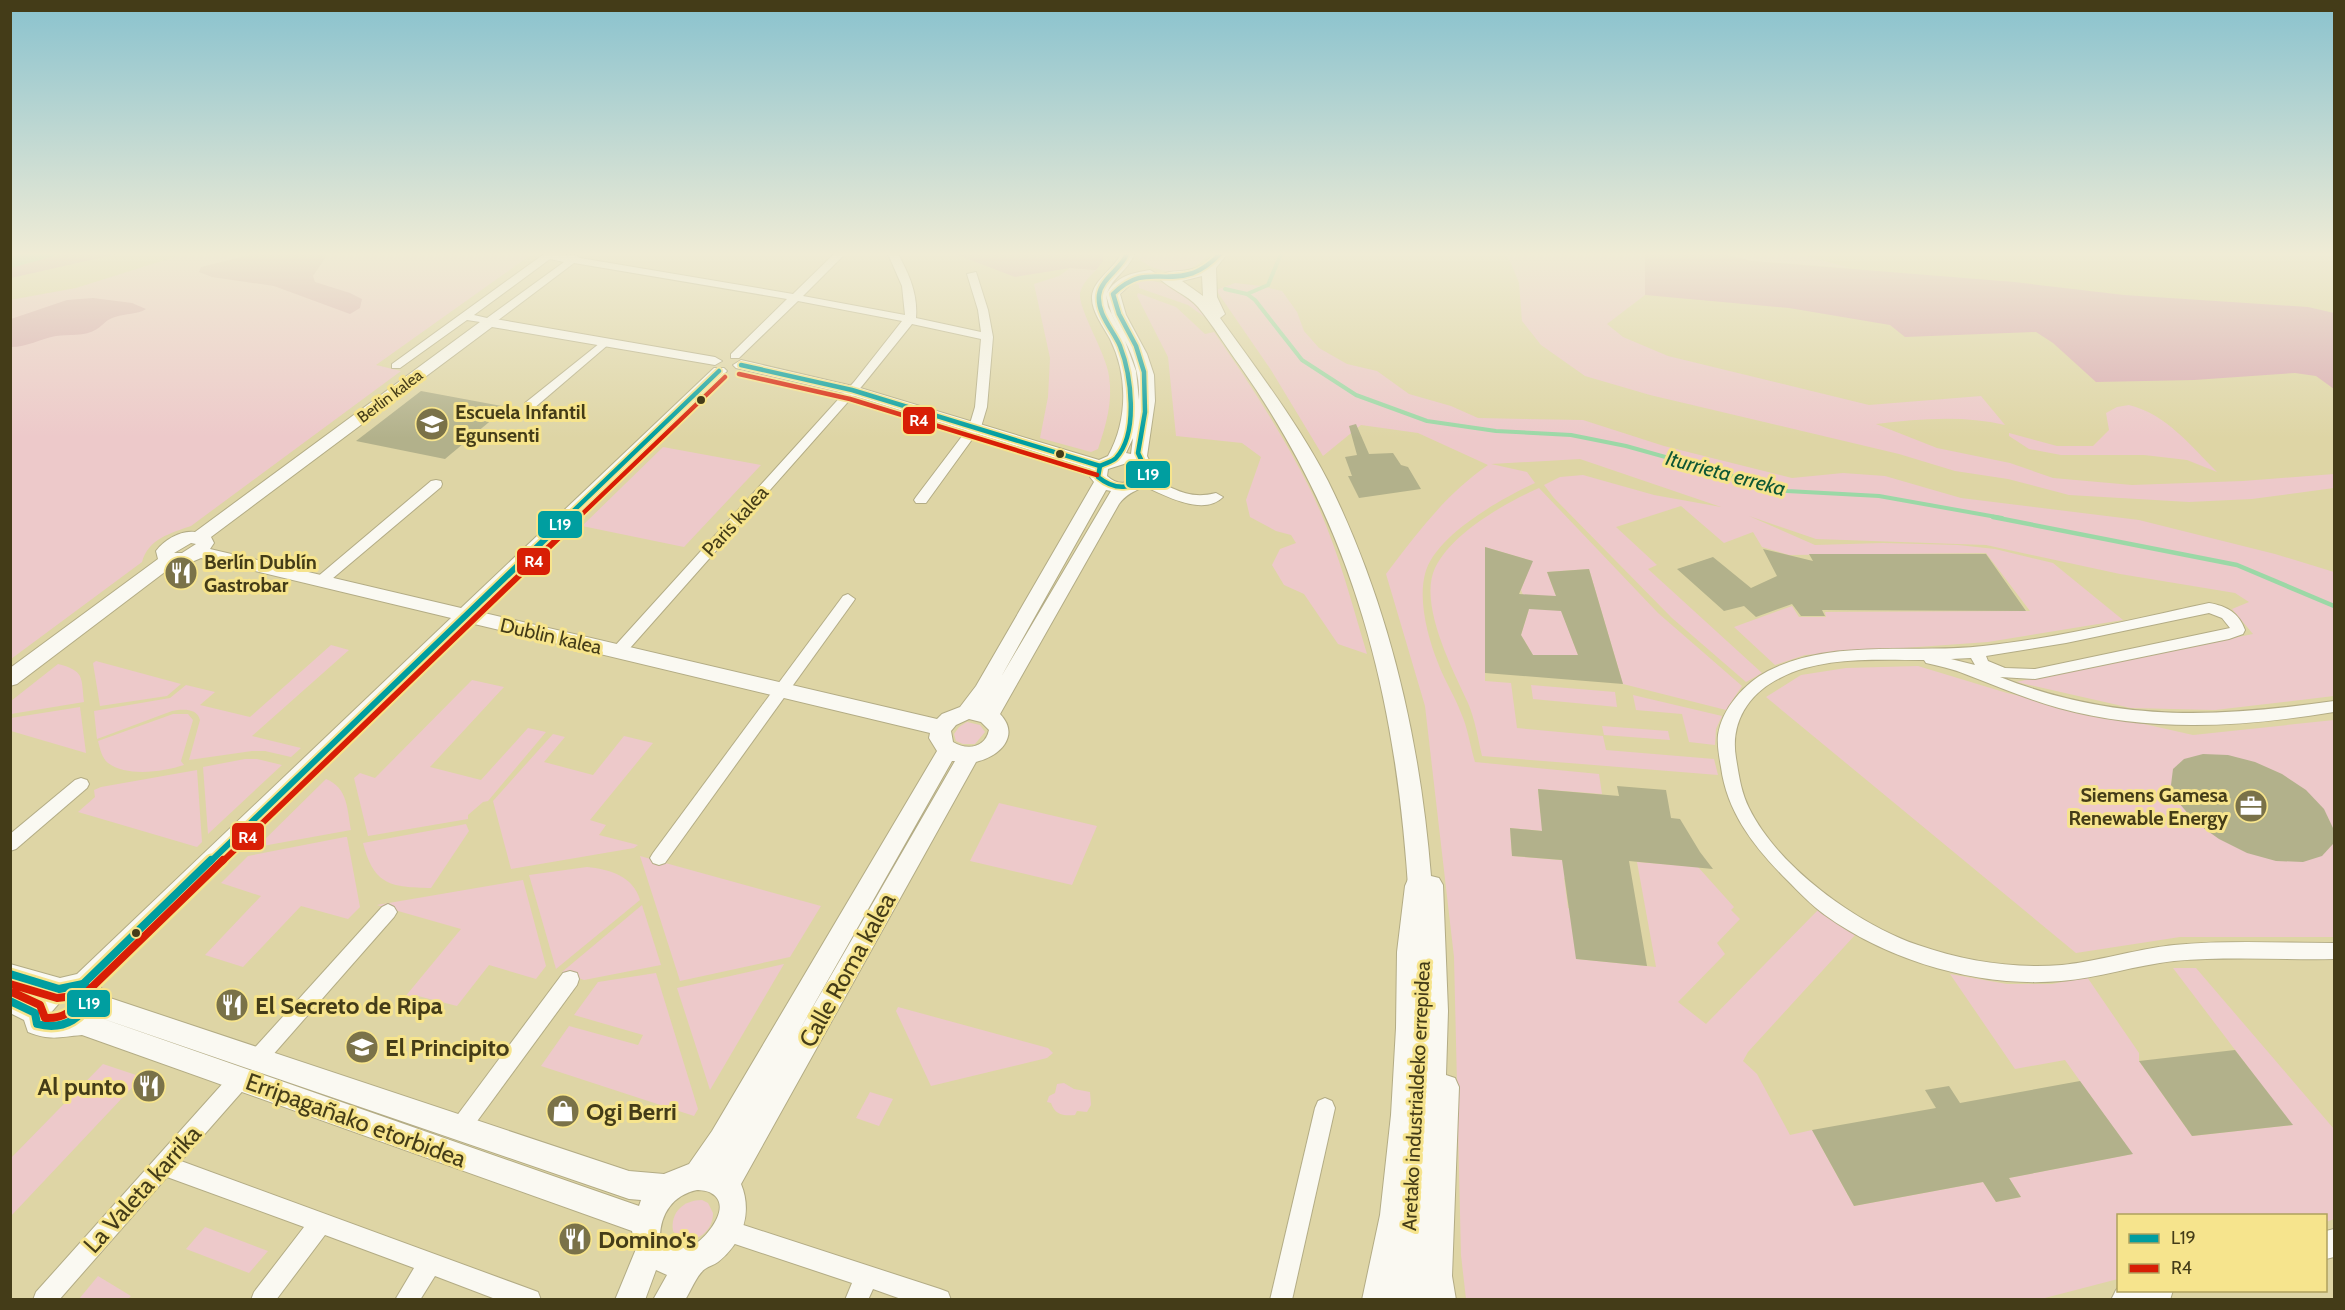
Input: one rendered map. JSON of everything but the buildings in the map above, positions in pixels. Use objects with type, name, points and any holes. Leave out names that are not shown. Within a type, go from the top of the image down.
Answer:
[{"type":"highway","points":[[1381,1299],[1398,1215],[1408,1115],[1413,1028],[1413,952],[1426,884]]},
{"type":"street","name":"Berlin kalea","points":[[199,545],[498,315]]},
{"type":"street","points":[[396,366],[465,316],[605,342],[731,370],[780,315]]},
{"type":"street","points":[[890,315],[987,337]]},
{"type":"street","points":[[921,500],[975,427],[984,385],[987,337],[984,315]]},
{"type":"street","points":[[968,712],[984,691],[1106,469],[1122,445],[1129,422],[1131,384],[1121,346],[1106,315]]},
{"type":"street","points":[[1119,315],[1146,373],[1145,416],[1138,453],[1140,462]]},
{"type":"street","name":"Aretako industrialdeko errepidea","points":[[1211,315],[1283,418],[1318,480],[1346,540],[1361,581],[1387,670],[1405,754],[1426,884],[1425,1009],[1418,1136],[1404,1299]]},
{"type":"street","name":"Aretako industrialdeko errepidea","points":[[1220,315],[1292,417],[1320,467],[1366,565],[1398,669],[1415,754],[1436,1011],[1431,1137],[1418,1299]]},
{"type":"street","name":"Paris kalea","points":[[618,652],[852,390],[910,319]]},
{"type":"street","points":[[529,406],[605,342]]},
{"type":"street","points":[[738,361],[852,390],[1106,469],[1122,488],[1130,488],[1144,481],[1148,474],[1140,462],[1128,458],[1106,469]]},
{"type":"street","points":[[64,1024],[80,1015],[87,994],[717,366]]},
{"type":"street","points":[[1144,481],[1196,500],[1210,501],[1216,497]]},
{"type":"street","points":[[321,581],[435,484]]},
{"type":"street","points":[[989,715],[1111,503],[1122,488]]},
{"type":"street","points":[[10,679],[170,559],[189,557],[199,545]]},
{"type":"street","name":"Dublin kalea","points":[[199,545],[321,581],[782,690],[952,744]]},
{"type":"street","points":[[658,858],[848,599]]},
{"type":"street","points":[[1977,662],[2053,641],[2209,608],[2228,614],[2235,621],[2238,630],[2229,634],[2035,674],[2004,673],[1977,662],[1921,655],[1833,659],[1809,663],[1777,673],[1751,690],[1733,716],[1726,735],[1730,781],[1750,826],[1774,857],[1833,910],[1885,939],[1953,964],[2009,973],[2061,973],[2176,953],[2334,951]]},
{"type":"street","points":[[1977,662],[1978,675],[2026,693],[2056,702],[2124,715],[2202,720],[2259,717],[2334,707]]},
{"type":"street","points":[[968,712],[989,715],[996,722],[999,730],[998,739],[991,747],[981,753],[952,744],[956,714],[968,712]]},
{"type":"street","name":"Calle Roma kalea","points":[[697,1176],[722,1140],[952,744]]},
{"type":"street","name":"Calle Roma kalea","points":[[725,1185],[952,744]]},
{"type":"street","points":[[10,844],[81,784]]},
{"type":"street","points":[[1426,884],[1444,923],[1446,960],[1447,1070],[1437,1276],[1441,1299]]},
{"type":"street","name":"Erripagañako etorbidea","points":[[249,1069],[388,912]]},
{"type":"street","points":[[10,974],[59,989],[87,994]]},
{"type":"street","name":"Erripagañako etorbidea","points":[[460,1128],[570,978]]},
{"type":"street","points":[[10,1001],[35,1013],[44,1000],[59,989]]},
{"type":"street","name":"Erripagañako etorbidea","points":[[87,994],[249,1069],[648,1235]]},
{"type":"street","name":"Erripagañako etorbidea","points":[[35,1013],[37,1024],[41,1027],[82,1024],[460,1128],[629,1185],[666,1188]]},
{"type":"street","name":"La Valeta karrika","points":[[44,1299],[249,1069]]},
{"type":"street","points":[[1281,1299],[1325,1108]]},
{"type":"street","points":[[163,1165],[530,1299]]},
{"type":"street","points":[[630,1299],[648,1235],[649,1210],[666,1188],[697,1176],[717,1179],[731,1194],[734,1205],[733,1218],[728,1231],[714,1247],[694,1259],[681,1262],[658,1257],[648,1235]]},
{"type":"street","points":[[262,1299],[321,1223]]},
{"type":"street","points":[[728,1231],[940,1299]]},
{"type":"street","points":[[668,1299],[694,1259]]},
{"type":"street","points":[[406,1299],[431,1263]]},
{"type":"street","points":[[856,1299],[867,1276]]},
{"type":"street","points":[[2126,1299],[2152,1292]]},
{"type":"shaded area","points":[[10,315],[446,315],[376,365],[401,371],[191,526],[168,534],[155,542],[145,554],[142,562],[11,659]]},
{"type":"shaded area","points":[[22,315],[123,315],[112,318],[92,332],[56,336],[23,346],[11,347],[11,319]]},
{"type":"shaded area","points":[[1041,315],[1086,315],[1109,376],[1109,404],[1098,449],[1091,452],[1040,438],[1048,397],[1050,358]]},
{"type":"shaded area","points":[[1147,315],[1185,315],[1205,334],[1214,332],[1239,369],[1287,445],[1318,505],[1341,568],[1367,654],[1338,644],[1304,594],[1284,585],[1272,565],[1280,549],[1296,543],[1291,535],[1276,531],[1250,517],[1246,500],[1261,457],[1242,443],[1176,436],[1168,357]]},
{"type":"shaded area","points":[[1233,315],[1298,315],[1304,331],[1319,348],[1347,364],[1377,371],[1409,394],[1451,406],[1478,418],[1583,420],[1664,446],[1792,478],[1843,473],[1885,476],[1961,498],[2139,520],[2275,554],[2334,572],[2334,696],[2215,710],[2131,708],[2016,682],[2253,634],[2232,609],[2249,602],[2235,593],[2120,574],[1986,545],[1816,539],[1749,516],[1815,545],[1883,543],[1958,545],[1995,549],[2053,563],[2123,620],[1988,642],[1805,655],[1775,665],[1734,627],[1792,606],[1799,617],[1826,617],[1825,612],[2030,611],[1986,553],[1789,555],[1762,547],[1753,532],[1724,543],[1681,506],[1616,527],[1657,565],[1648,569],[1762,673],[1746,682],[1672,618],[1554,498],[1544,485],[1560,477],[1583,475],[1654,495],[1721,507],[1580,459],[1491,464],[1527,472],[1535,483],[1505,498],[1471,520],[1442,546],[1431,560],[1425,574],[1423,607],[1440,669],[1456,700],[1475,762],[1599,774],[1602,794],[1538,789],[1540,813],[1612,837],[1510,828],[1512,856],[1617,865],[1564,878],[1568,908],[1625,913],[1577,959],[1656,967],[1637,862],[1698,867],[1734,907],[1731,910],[1740,919],[1717,943],[1725,954],[1678,1002],[1706,1024],[1818,910],[1855,935],[1748,1052],[1743,1061],[1757,1074],[1790,1135],[1812,1130],[1854,1206],[1983,1182],[1996,1202],[2021,1197],[2009,1178],[2132,1154],[2065,1060],[2015,1069],[1950,974],[2007,984],[2052,984],[2087,977],[2139,1053],[2139,1061],[2192,1136],[2292,1125],[2173,968],[2196,968],[2334,1129],[2334,1219],[2327,1222],[2327,1214],[2117,1214],[2117,1279],[2041,1299],[1466,1299],[1461,1255],[1454,957],[1425,706],[1386,574],[1445,501],[1488,465],[1418,433],[1361,425],[1323,456],[1271,370]]},
{"type":"shaded area","points":[[1522,315],[1619,315],[1607,324],[1623,337],[1668,356],[1869,405],[1981,396],[2005,425],[1957,419],[1924,419],[1876,424],[1937,448],[2010,463],[2053,478],[2132,485],[2243,481],[2334,474],[2334,488],[2252,499],[2189,502],[2069,495],[2008,479],[1955,471],[1899,454],[1650,395],[1585,376],[1541,345],[1522,321]]},
{"type":"shaded area","points":[[1831,315],[2334,315],[2334,389],[2316,376],[2295,373],[2194,380],[2096,382],[2053,343],[2036,332],[1905,337],[1890,325]]},
{"type":"shaded area","points":[[2129,405],[2142,409],[2166,423],[2217,472],[2187,460],[2144,455],[2061,455],[2029,449],[2009,436],[2009,433],[2057,446],[2093,446],[2109,430],[2106,413],[2117,407]]},
{"type":"shaded area","points":[[663,447],[761,465],[684,547],[582,526]]},
{"type":"shaded area","points":[[1539,488],[1658,613],[1742,686],[1726,710],[1623,684],[1589,569],[1547,572],[1578,655],[1533,655],[1521,635],[1529,609],[1521,590],[1532,561],[1485,547],[1485,681],[1511,683],[1517,728],[1603,736],[1606,750],[1714,759],[1718,775],[1482,756],[1470,709],[1446,655],[1434,618],[1431,583],[1435,568],[1443,555],[1466,531],[1511,502]]},
{"type":"shaded area","points":[[331,645],[349,650],[252,736],[301,748],[291,757],[265,751],[252,751],[189,760],[200,720],[193,711],[185,710],[172,711],[97,739],[94,711],[170,698],[186,685],[215,692],[200,705],[250,717]]},
{"type":"shaded area","points":[[96,661],[181,684],[167,696],[100,706],[93,663]]},
{"type":"shaded area","points":[[58,664],[73,669],[80,676],[84,702],[11,714],[11,701]]},
{"type":"shaded area","points":[[1918,666],[2007,693],[2193,735],[2334,720],[2334,937],[2180,937],[2076,953],[1766,697],[1801,675],[1846,668]]},
{"type":"shaded area","points":[[472,680],[504,687],[430,767],[481,780],[528,728],[546,732],[488,801],[483,802],[468,815],[468,819],[368,836],[354,778],[360,773],[375,778]]},
{"type":"shaded area","points":[[1531,685],[1615,692],[1617,707],[1533,699]]},
{"type":"shaded area","points":[[1633,695],[1722,716],[1716,729],[1715,745],[1689,742],[1682,714],[1636,710]]},
{"type":"shaded area","points":[[80,707],[86,753],[11,731],[11,718]]},
{"type":"shaded area","points":[[173,714],[188,714],[193,720],[181,761],[184,765],[166,770],[135,772],[116,767],[104,759],[98,741]]},
{"type":"shaded area","points":[[967,722],[980,725],[985,732],[975,744],[963,744],[956,741],[954,734]]},
{"type":"shaded area","points":[[1602,726],[1668,731],[1670,740],[1604,735]]},
{"type":"shaded area","points":[[553,734],[565,737],[544,762],[593,775],[624,736],[653,743],[590,820],[606,825],[599,835],[638,845],[634,848],[511,869],[493,801]]},
{"type":"shaded area","points":[[257,759],[282,765],[208,834],[203,767]]},
{"type":"shaded area","points":[[197,770],[202,842],[197,847],[78,812],[95,797],[94,790],[101,787]]},
{"type":"shaded area","points":[[326,779],[339,788],[343,794],[351,830],[257,847]]},
{"type":"shaded area","points":[[999,803],[1097,826],[1072,885],[970,861]]},
{"type":"shaded area","points":[[466,824],[469,831],[431,888],[405,887],[386,881],[373,868],[363,843]]},
{"type":"shaded area","points":[[347,837],[360,907],[348,919],[301,906],[243,967],[205,955],[261,896],[221,883],[248,856]]},
{"type":"shaded area","points":[[640,856],[821,906],[790,957],[680,981]]},
{"type":"shaded area","points":[[587,867],[619,875],[632,885],[640,900],[556,969],[529,875]]},
{"type":"shaded area","points":[[523,880],[546,966],[536,979],[489,965],[457,1006],[418,996],[404,1012],[395,1009],[461,929],[377,905]]},
{"type":"shaded area","points":[[642,905],[661,965],[584,980],[562,972]]},
{"type":"shaded area","points":[[784,964],[710,1090],[677,988]]},
{"type":"shaded area","points":[[656,973],[698,1109],[694,1116],[541,1066],[569,1026],[638,1045],[643,1035],[574,1015],[598,982]]},
{"type":"shaded area","points":[[898,1007],[1048,1048],[1053,1053],[1047,1058],[931,1086],[896,1011]]},
{"type":"shaded area","points":[[103,1064],[142,1077],[11,1216],[11,1158]]},
{"type":"shaded area","points":[[1064,1083],[1074,1089],[1090,1092],[1091,1105],[1087,1112],[1077,1111],[1075,1115],[1063,1115],[1047,1102],[1049,1096],[1055,1093],[1057,1084]]},
{"type":"shaded area","points":[[870,1092],[893,1099],[879,1126],[856,1118]]},
{"type":"shaded area","points":[[702,1200],[708,1203],[713,1213],[711,1225],[699,1237],[681,1240],[673,1231],[676,1213],[689,1202]]},
{"type":"shaded area","points":[[205,1227],[268,1251],[249,1273],[186,1249]]},
{"type":"shaded area","points":[[98,1276],[131,1296],[128,1299],[79,1299]]},
{"type":"waterway","name":"Iturrieta erreka","points":[[1267,315],[1302,360],[1356,395],[1427,421],[1496,431],[1571,435],[1626,446],[1787,491],[1879,496],[2002,518]]},
{"type":"waterway","name":"Iturrieta erreka","points":[[1993,517],[2237,565],[2334,606]]},
{"type":"transit line","name":"L19","points":[[1103,315],[1124,357],[1129,387],[1130,419],[1123,448],[1116,458],[1100,466],[1098,477],[1110,485],[1124,488],[1137,484],[1148,474],[1138,453],[1145,412],[1144,372],[1136,346],[1120,315]]},
{"type":"transit line","name":"L19","points":[[741,365],[852,390],[1100,466]]},
{"type":"transit line","name":"L19","points":[[83,984],[719,371]]},
{"type":"transit line","name":"R4","points":[[739,374],[850,399],[1097,475]]},
{"type":"transit line","name":"R4","points":[[89,990],[725,377]]},
{"type":"transit line","name":"L19","points":[[10,974],[59,989],[83,984],[92,991],[86,1009],[80,1016],[55,1027],[37,1024],[35,1013],[10,1001]]},
{"type":"transit line","name":"R4","points":[[10,984],[57,998],[83,995],[73,1010],[63,1016],[45,1018],[40,1005],[14,993]]},
{"type":"place","name":"Escuela Infantil Egunsenti","points":[[432,424]]},
{"type":"place","name":"Berlín Dublín Gastrobar","points":[[181,573]]},
{"type":"place","name":"Siemens Gamesa Renewable Energy","points":[[2251,806]]},
{"type":"place","name":"El Secreto de Ripa","points":[[232,1005]]},
{"type":"place","name":"El Principito","points":[[362,1047]]},
{"type":"place","name":"Al punto","points":[[149,1086]]},
{"type":"place","name":"Ogi Berri","points":[[563,1111]]},
{"type":"place","name":"Domino's","points":[[575,1239]]}]
